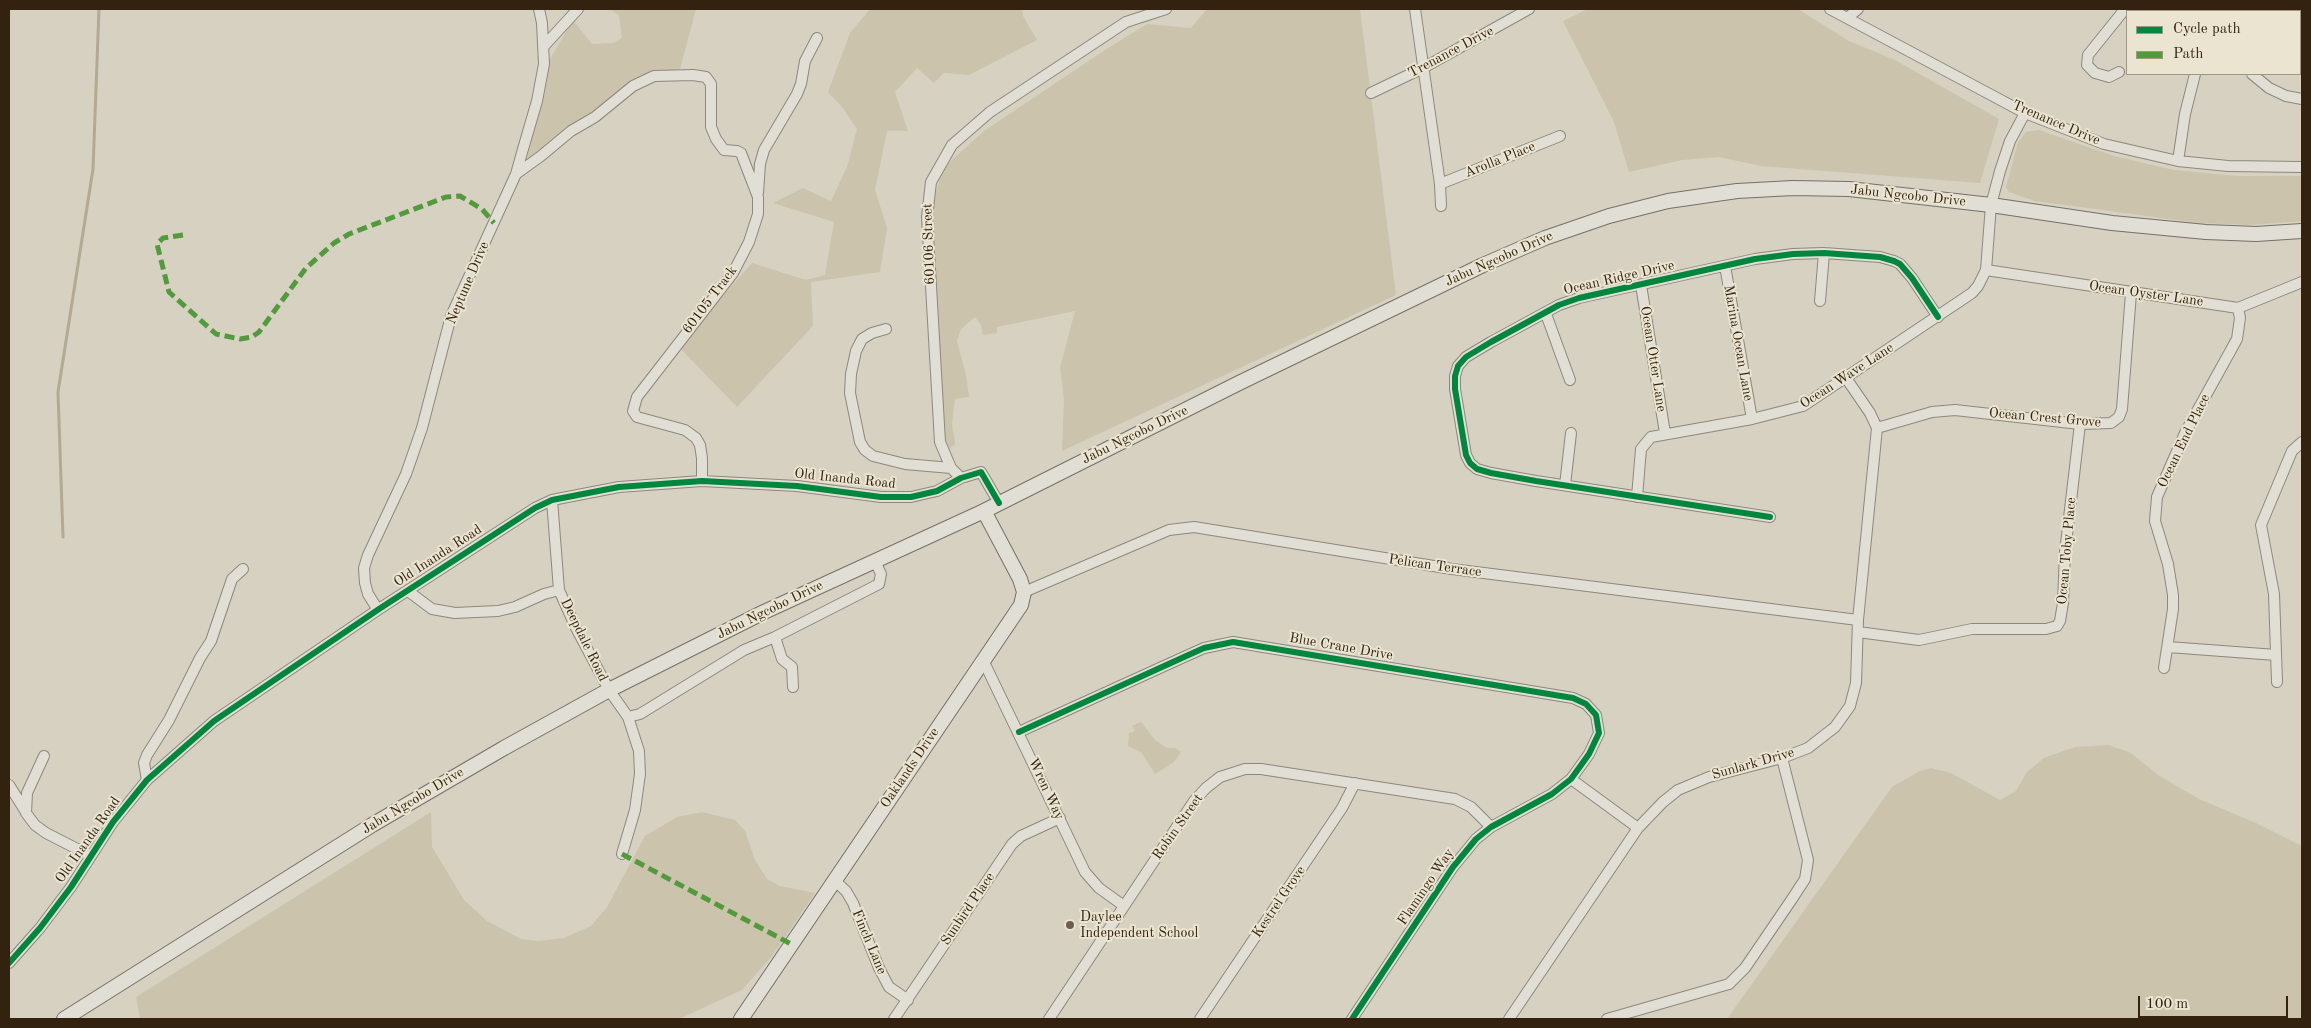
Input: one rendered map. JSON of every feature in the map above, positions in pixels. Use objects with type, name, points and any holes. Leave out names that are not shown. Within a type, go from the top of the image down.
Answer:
[{"type":"main road","name":"Jabu Ngcobo Drive","points":[[64,1019],[395,811],[609,690],[764,612],[984,511],[1238,383],[1483,265],[1545,238],[1609,216],[1677,200],[1737,191],[1793,188],[1850,189],[1991,205],[2112,223],[2206,232],[2256,234],[2302,231]]},
{"type":"main road","points":[[984,511],[1020,579],[1024,592]]},
{"type":"main road","name":"Oaklands Drive","points":[[741,1019],[1021,605],[1024,592]]},
{"type":"street","name":"Neptune Drive","points":[[378,610],[368,594],[364,568],[368,555],[406,474],[422,428],[455,307],[516,174],[537,101],[544,64],[544,46],[539,9]]},
{"type":"street","points":[[544,46],[578,9]]},
{"type":"street","name":"60106 Street","points":[[961,478],[951,468],[940,442],[937,416],[927,217],[927,199],[935,174],[952,145],[972,126],[1010,98],[1126,22],[1166,9]]},
{"type":"street","points":[[1415,9],[1440,184],[1440,206]]},
{"type":"street","name":"Trenance Drive","points":[[1371,93],[1423,68],[1529,9]]},
{"type":"street","name":"Trenance Drive","points":[[1830,9],[2026,113],[2104,144],[2178,161],[2228,166],[2302,167]]},
{"type":"street","points":[[1847,18],[1858,9]]},
{"type":"street","points":[[2120,72],[2108,77],[2095,72],[2087,65],[2088,55],[2125,9]]},
{"type":"street","points":[[758,197],[760,164],[764,150],[797,94],[801,84],[805,61],[817,38]]},
{"type":"street","name":"60105 Track","points":[[516,174],[633,86],[654,76],[693,75],[706,77],[711,84],[711,127],[716,139],[724,150],[737,150],[741,153],[758,197],[758,214],[749,242],[733,273],[637,397],[633,411],[637,417],[685,430],[696,438],[700,445],[702,458],[702,481]]},
{"type":"street","points":[[2178,161],[2185,114],[2195,75]]},
{"type":"street","points":[[2253,75],[2269,88],[2286,96],[2302,99]]},
{"type":"street","name":"Ocean Wave Lane","points":[[1637,497],[1641,449],[1651,437],[1752,419],[1803,406],[1972,293],[1986,270],[1991,205],[2007,149],[2026,113]]},
{"type":"street","name":"Arolla Place","points":[[1440,184],[1560,136]]},
{"type":"street","points":[[1820,301],[1824,253]]},
{"type":"street","name":"Ocean Ridge Drive","points":[[1770,517],[1637,497],[1491,473],[1477,469],[1470,464],[1466,455],[1455,389],[1454,376],[1458,366],[1466,357],[1546,314],[1559,305],[1579,298],[1771,257],[1824,253],[1880,257],[1900,264],[1912,278],[1938,317]]},
{"type":"street","name":"Marina Ocean Lane","points":[[1725,266],[1752,419]]},
{"type":"street","name":"Ocean Oyster Lane","points":[[1986,270],[2238,308]]},
{"type":"street","points":[[2238,308],[2302,282]]},
{"type":"street","name":"Ocean Otter Lane","points":[[1641,285],[1665,434]]},
{"type":"street","name":"Ocean Crest Grove","points":[[1877,428],[1942,410],[2080,424],[2106,424],[2119,417],[2122,409],[2131,293]]},
{"type":"street","name":"Ocean End Place","points":[[2164,668],[2173,609],[2172,582],[2155,521],[2157,497],[2185,432],[2237,339],[2240,318],[2238,308]]},
{"type":"street","points":[[1546,314],[1570,380]]},
{"type":"street","points":[[886,329],[872,333],[862,339],[856,351],[851,374],[850,393],[860,442],[865,450],[873,456],[905,464],[951,468]]},
{"type":"street","points":[[1846,378],[1870,413],[1877,428]]},
{"type":"street","name":"Ocean Toby Place","points":[[1858,632],[1919,640],[1972,629],[2046,630],[2057,626],[2060,621],[2063,604],[2065,552],[2080,424]]},
{"type":"street","name":"Sunlark Drive","points":[[1509,1019],[1638,828],[1663,802],[1694,782],[1782,758],[1808,748],[1820,741],[1844,717],[1850,706],[1856,683],[1858,620],[1877,428]]},
{"type":"street","points":[[1565,485],[1571,433]]},
{"type":"street","points":[[2277,682],[2274,594],[2261,525],[2292,451],[2302,442]]},
{"type":"street","name":"Old Inanda Road","points":[[9,963],[40,928],[71,887],[113,822],[147,780],[214,722],[378,610],[535,508],[552,500],[619,487],[702,481],[797,486],[897,497],[937,491],[961,478],[981,472],[999,503]]},
{"type":"street","name":"Deepdale Road","points":[[552,500],[559,590],[576,628],[609,690],[628,717],[639,751],[640,774],[635,810],[622,854]]},
{"type":"street","name":"Pelican Terrace","points":[[1024,592],[1169,530],[1194,528],[1452,569],[1858,620]]},
{"type":"street","points":[[628,717],[640,714],[744,650],[775,637],[879,584],[881,574],[875,561]]},
{"type":"street","points":[[147,780],[144,763],[147,755],[169,720],[200,658],[211,641],[232,579],[243,569]]},
{"type":"street","points":[[408,591],[432,609],[455,613],[498,611],[559,590]]},
{"type":"street","points":[[775,637],[782,659],[792,667],[792,687]]},
{"type":"street","name":"Blue Crane Drive","points":[[1019,732],[1204,648],[1233,642],[1578,700],[1586,704],[1596,715],[1598,733],[1589,754],[1571,779]]},
{"type":"street","points":[[2168,647],[2276,655]]},
{"type":"street","name":"Wren Way","points":[[983,660],[1060,818],[1084,872],[1091,881],[1124,906]]},
{"type":"street","points":[[26,813],[28,793],[44,756]]},
{"type":"street","points":[[1607,1019],[1728,984],[1745,968],[1792,899],[1805,878],[1808,860],[1782,758]]},
{"type":"street","name":"Robin Street","points":[[1050,1019],[1194,801],[1220,777],[1245,768],[1261,769],[1456,799],[1471,807],[1491,827]]},
{"type":"street","points":[[1571,779],[1638,828]]},
{"type":"street","name":"Flamingo Way","points":[[1352,1019],[1453,868],[1476,839],[1491,827],[1552,794],[1571,779]]},
{"type":"street","name":"Kestrel Grove","points":[[1200,1019],[1342,808],[1355,783]]},
{"type":"street","points":[[9,785],[35,826],[91,856]]},
{"type":"street","name":"Sunbird Place","points":[[894,1019],[1012,844],[1021,836],[1060,818]]},
{"type":"street","name":"Finch Lane","points":[[834,880],[846,891],[853,904],[879,968],[889,987],[908,1000]]},
{"type":"shaded area","points":[[610,9],[696,9],[680,69],[640,77],[526,163],[550,59],[573,20],[592,44],[614,43],[622,38],[619,15]]},
{"type":"shaded area","points":[[870,9],[1022,9],[1023,16],[1037,40],[969,75],[944,73],[934,83],[917,68],[895,92],[908,131],[887,131],[875,190],[887,228],[880,272],[811,282],[813,326],[737,407],[678,346],[752,263],[806,280],[825,275],[834,222],[773,203],[803,188],[831,201],[847,167],[857,129],[842,107],[828,92],[850,33]]},
{"type":"shaded area","points":[[1207,9],[1360,9],[1396,295],[1062,451],[1064,399],[1060,368],[1075,311],[997,327],[997,333],[983,335],[981,325],[975,317],[961,329],[957,341],[966,375],[969,397],[955,399],[952,424],[955,444],[946,452],[932,230],[933,202],[943,168],[984,131],[1147,24],[1191,28]]},
{"type":"shaded area","points":[[1588,9],[1798,9],[1849,41],[1895,60],[1999,119],[1980,183],[1761,166],[1719,157],[1682,160],[1629,172],[1614,122],[1563,21]]},
{"type":"shaded area","points":[[2039,130],[2114,156],[2174,170],[2237,176],[2302,176],[2302,221],[2249,225],[2199,223],[2035,201],[2009,192],[2006,187],[2018,142],[2026,132]]},
{"type":"shaded area","points":[[1141,722],[1155,740],[1167,748],[1175,748],[1181,752],[1174,762],[1155,774],[1141,752],[1128,746],[1129,733],[1135,731],[1132,726]]},
{"type":"shaded area","points":[[2109,745],[2131,753],[2158,775],[2199,799],[2256,823],[2302,846],[2302,1019],[1727,1019],[1892,787],[1920,771],[1931,768],[1951,773],[2000,800],[2016,791],[2027,772],[2044,758],[2075,747]]},
{"type":"shaded area","points":[[431,812],[432,847],[464,900],[487,921],[521,939],[538,941],[564,938],[591,926],[607,907],[645,836],[677,817],[702,812],[735,820],[745,831],[755,860],[767,879],[780,886],[815,893],[772,956],[742,990],[679,1019],[140,1019],[136,997]]},
{"type":"waterway","points":[[63,537],[58,392],[93,169],[99,9]]},
{"type":"marked path","points":[[183,235],[163,238],[157,244],[169,292],[216,334],[240,339],[252,337],[259,332],[306,268],[334,243],[349,234],[446,197],[460,196],[482,209],[494,223]]},
{"type":"marked path","points":[[622,854],[791,944]]},
{"type":"cycle path","points":[[1770,517],[1536,481],[1477,469],[1470,463],[1466,455],[1455,389],[1455,376],[1458,366],[1466,357],[1491,342],[1559,305],[1579,298],[1755,259],[1793,254],[1824,253],[1880,257],[1894,261],[1900,264],[1912,278],[1938,317]]},
{"type":"cycle path","points":[[9,963],[40,928],[71,887],[113,822],[147,780],[214,721],[379,609],[535,508],[552,500],[619,487],[702,481],[797,486],[881,497],[911,497],[937,491],[961,478],[981,472],[999,503]]},
{"type":"cycle path","points":[[1019,732],[1204,648],[1233,642],[1573,698],[1586,704],[1596,715],[1599,733],[1589,754],[1571,779],[1552,794],[1491,827],[1476,839],[1453,867],[1352,1019]]},
{"type":"place","name":"Daylee Independent School","points":[[1070,925]]}]
